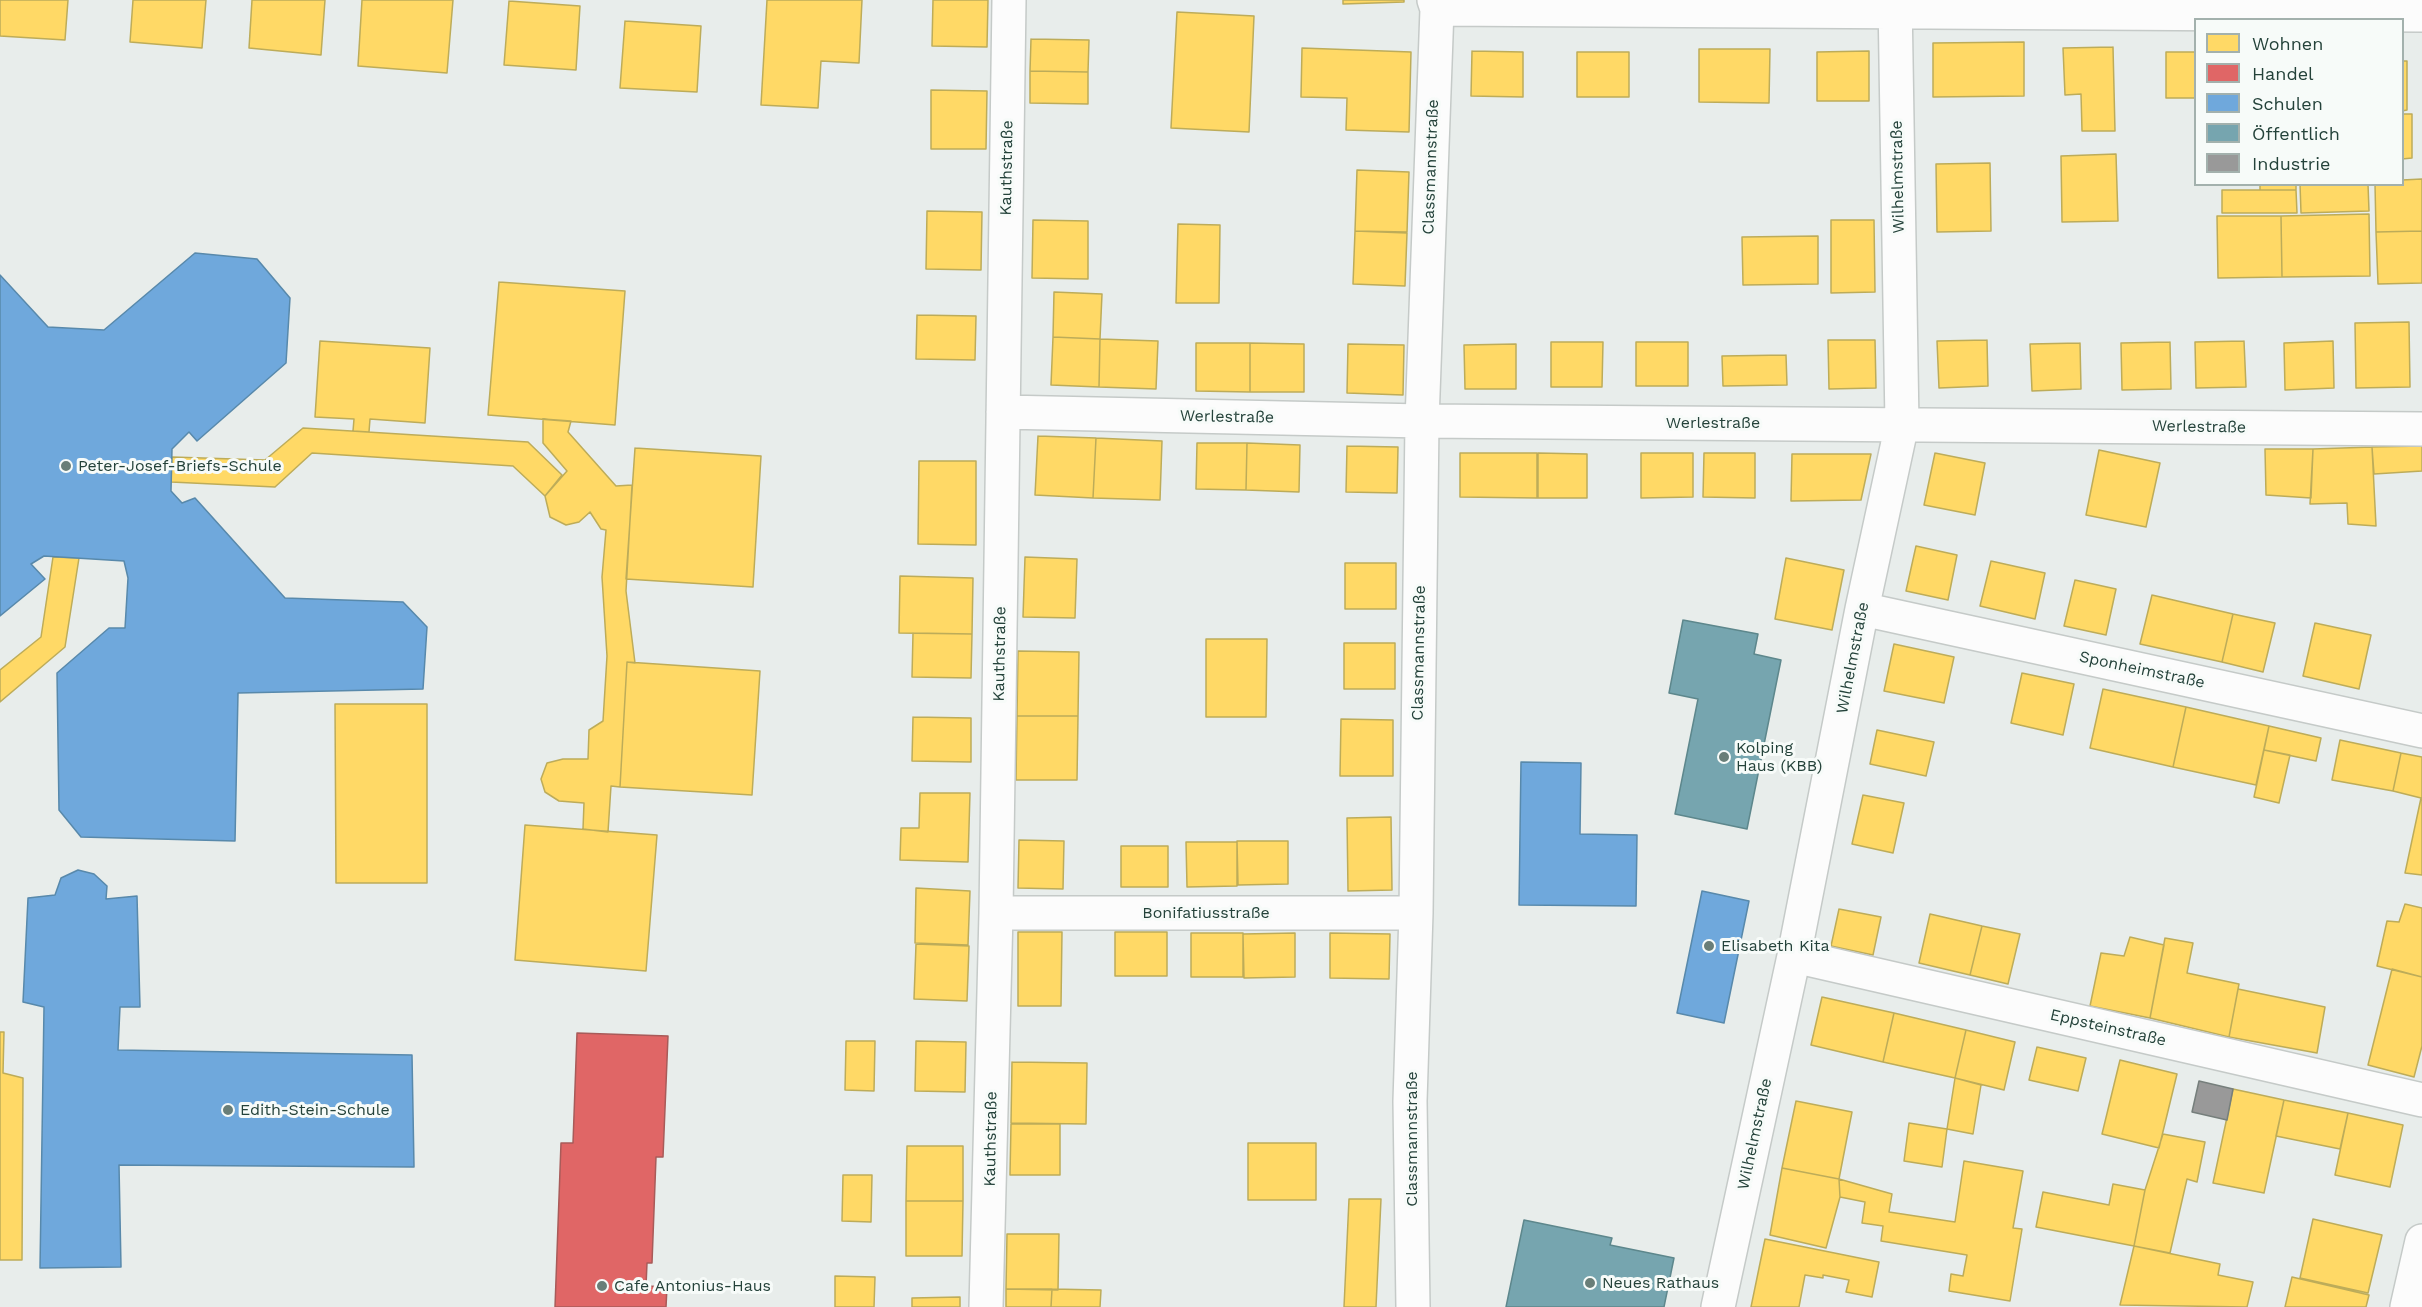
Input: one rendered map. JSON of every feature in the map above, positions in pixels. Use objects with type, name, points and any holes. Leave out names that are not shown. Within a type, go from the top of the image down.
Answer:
[{"type":"street","name":"Kauthstraße","points":[[986,1307],[996,914],[1009,0]]},
{"type":"street","points":[[1436,5],[1895,7],[2422,15]]},
{"type":"street","name":"Classmannstraße","points":[[1413,1307],[1410,1101],[1416,913],[1422,421],[1436,5]]},
{"type":"street","name":"Wilhelmstraße","points":[[1718,1307],[1794,956],[1862,609],[1902,424],[1895,7]]},
{"type":"street","name":"Werlestraße","points":[[1004,412],[1422,421],[2422,429]]},
{"type":"street","name":"Sponheimstraße","points":[[1862,609],[2422,731]]},
{"type":"street","name":"Bonifatiusstraße","points":[[996,914],[1416,913]]},
{"type":"street","name":"Eppsteinstraße","points":[[1794,956],[2422,1100]]},
{"type":"street","points":[[2407,1307],[2422,1241]]},
{"type":"building: Wohnen","points":[[0,0],[68,0],[65,40],[0,36]]},
{"type":"building: Wohnen","points":[[133,0],[206,0],[202,48],[130,42]]},
{"type":"building: Wohnen","points":[[252,0],[325,0],[321,55],[249,48]]},
{"type":"building: Wohnen","points":[[362,0],[453,0],[447,73],[358,66]]},
{"type":"building: Wohnen","points":[[767,0],[862,0],[859,63],[821,61],[818,108],[761,105]]},
{"type":"building: Wohnen","points":[[933,0],[988,0],[987,47],[932,46]]},
{"type":"building: Wohnen","points":[[1343,0],[1404,0],[1404,2],[1343,4]]},
{"type":"building: Wohnen","points":[[509,1],[580,6],[576,70],[504,65]]},
{"type":"building: Wohnen","points":[[1177,12],[1254,16],[1249,132],[1171,128]]},
{"type":"building: Wohnen","points":[[625,21],[701,26],[697,92],[620,88]]},
{"type":"building: Wohnen","points":[[1031,39],[1089,40],[1088,72],[1030,71]]},
{"type":"building: Wohnen","points":[[2024,42],[2024,96],[1933,97],[1933,43]]},
{"type":"building: Wohnen","points":[[2113,47],[2115,131],[2082,131],[2081,94],[2065,95],[2063,48]]},
{"type":"building: Wohnen","points":[[1302,48],[1411,52],[1409,132],[1346,130],[1347,98],[1301,97]]},
{"type":"building: Wohnen","points":[[1699,49],[1770,49],[1769,103],[1699,102]]},
{"type":"building: Wohnen","points":[[1472,51],[1523,52],[1523,97],[1471,96]]},
{"type":"building: Wohnen","points":[[1869,51],[1869,101],[1817,101],[1817,52]]},
{"type":"building: Wohnen","points":[[1577,52],[1629,52],[1629,97],[1577,97]]},
{"type":"building: Wohnen","points":[[2166,52],[2194,52],[2194,98],[2166,98]]},
{"type":"building: Wohnen","points":[[2404,61],[2407,61],[2407,110],[2404,111]]},
{"type":"building: Wohnen","points":[[1030,71],[1088,72],[1088,104],[1030,103]]},
{"type":"building: Wohnen","points":[[931,90],[987,91],[986,149],[931,149]]},
{"type":"building: Wohnen","points":[[2404,114],[2412,114],[2412,158],[2404,159]]},
{"type":"building: Wohnen","points":[[2116,154],[2118,221],[2062,222],[2061,156]]},
{"type":"building: Wohnen","points":[[1990,163],[1991,231],[1937,232],[1936,164]]},
{"type":"building: Wohnen","points":[[1357,170],[1409,172],[1407,232],[1355,231]]},
{"type":"building: Wohnen","points":[[2422,179],[2422,231],[2376,232],[2375,186],[2404,186],[2404,180]]},
{"type":"building: Wohnen","points":[[2260,186],[2296,186],[2296,190],[2260,190]]},
{"type":"building: Wohnen","points":[[2300,186],[2368,186],[2369,211],[2301,213]]},
{"type":"building: Wohnen","points":[[2222,190],[2296,190],[2297,213],[2222,213]]},
{"type":"building: Wohnen","points":[[927,211],[982,212],[981,270],[926,269]]},
{"type":"building: Wohnen","points":[[2369,214],[2370,276],[2282,277],[2281,216]]},
{"type":"building: Wohnen","points":[[2217,216],[2281,216],[2282,277],[2218,278]]},
{"type":"building: Wohnen","points":[[1033,220],[1088,221],[1088,279],[1032,278]]},
{"type":"building: Wohnen","points":[[1831,220],[1874,220],[1875,292],[1831,293]]},
{"type":"building: Wohnen","points":[[1178,224],[1220,225],[1219,303],[1176,303]]},
{"type":"building: Wohnen","points":[[1355,231],[1407,233],[1405,286],[1353,284]]},
{"type":"building: Wohnen","points":[[2422,231],[2422,283],[2378,284],[2376,232]]},
{"type":"building: Wohnen","points":[[1818,236],[1818,284],[1743,285],[1742,237]]},
{"type":"building: Wohnen","points":[[499,282],[625,291],[615,425],[488,415]]},
{"type":"building: Wohnen","points":[[1054,292],[1102,294],[1100,339],[1053,337]]},
{"type":"building: Wohnen","points":[[917,315],[976,316],[975,360],[916,359]]},
{"type":"building: Wohnen","points":[[2409,322],[2410,387],[2356,388],[2355,323]]},
{"type":"building: Wohnen","points":[[1053,337],[1100,339],[1099,387],[1051,385]]},
{"type":"building: Wohnen","points":[[1100,339],[1158,341],[1156,389],[1099,387]]},
{"type":"building: Wohnen","points":[[1828,340],[1875,340],[1876,388],[1829,389]]},
{"type":"building: Wohnen","points":[[1987,340],[1988,386],[1939,388],[1937,341]]},
{"type":"building: Wohnen","points":[[320,341],[430,348],[425,423],[370,419],[369,432],[353,431],[354,419],[315,417]]},
{"type":"building: Wohnen","points":[[2244,341],[2246,387],[2196,388],[2195,342]]},
{"type":"building: Wohnen","points":[[2333,341],[2334,388],[2285,390],[2284,343]]},
{"type":"building: Wohnen","points":[[1551,342],[1603,342],[1602,387],[1551,387]]},
{"type":"building: Wohnen","points":[[1636,342],[1688,342],[1688,386],[1636,386]]},
{"type":"building: Wohnen","points":[[2170,342],[2171,389],[2122,390],[2121,343]]},
{"type":"building: Wohnen","points":[[1196,343],[1250,343],[1250,392],[1196,391]]},
{"type":"building: Wohnen","points":[[1250,343],[1304,344],[1304,392],[1250,392]]},
{"type":"building: Wohnen","points":[[2080,343],[2081,389],[2032,391],[2030,344]]},
{"type":"building: Wohnen","points":[[1348,344],[1404,345],[1403,395],[1347,393]]},
{"type":"building: Wohnen","points":[[1516,344],[1516,389],[1465,389],[1464,345]]},
{"type":"building: Wohnen","points":[[1786,355],[1787,385],[1723,386],[1722,356]]},
{"type":"building: Wohnen","points":[[543,419],[571,421],[568,432],[616,486],[632,485],[626,591],[635,663],[627,662],[620,787],[611,786],[608,832],[583,829],[584,803],[559,801],[545,792],[541,779],[547,763],[563,759],[588,759],[589,730],[603,721],[607,656],[602,577],[606,530],[601,529],[590,512],[579,522],[566,525],[550,517],[545,496],[567,471],[543,443]]},
{"type":"building: Wohnen","points":[[303,428],[528,442],[562,475],[545,496],[513,466],[312,453],[275,487],[171,482],[172,457],[265,460]]},
{"type":"building: Wohnen","points":[[1038,436],[1096,438],[1093,498],[1035,495]]},
{"type":"building: Wohnen","points":[[1096,438],[1162,441],[1160,500],[1093,498]]},
{"type":"building: Wohnen","points":[[1197,443],[1247,443],[1246,490],[1196,489]]},
{"type":"building: Wohnen","points":[[1247,443],[1300,445],[1299,492],[1246,490]]},
{"type":"building: Wohnen","points":[[1347,446],[1398,447],[1397,493],[1346,492]]},
{"type":"building: Wohnen","points":[[2422,446],[2422,471],[2374,474],[2372,447]]},
{"type":"building: Wohnen","points":[[2372,447],[2376,526],[2348,524],[2347,503],[2310,504],[2313,449]]},
{"type":"building: Wohnen","points":[[635,448],[761,456],[753,587],[626,579]]},
{"type":"building: Wohnen","points":[[2265,449],[2313,449],[2311,498],[2266,495]]},
{"type":"building: Wohnen","points":[[2099,450],[2160,463],[2146,527],[2086,515]]},
{"type":"building: Wohnen","points":[[1460,453],[1537,453],[1537,498],[1460,497]]},
{"type":"building: Wohnen","points":[[1538,453],[1587,454],[1587,498],[1538,498]]},
{"type":"building: Wohnen","points":[[1641,453],[1693,453],[1693,497],[1641,498]]},
{"type":"building: Wohnen","points":[[1704,453],[1755,453],[1755,498],[1703,497]]},
{"type":"building: Wohnen","points":[[1935,453],[1985,463],[1975,515],[1924,505]]},
{"type":"building: Wohnen","points":[[1792,454],[1871,454],[1861,500],[1791,501]]},
{"type":"building: Wohnen","points":[[919,461],[976,461],[976,545],[918,544]]},
{"type":"building: Wohnen","points":[[1916,546],[1957,555],[1948,600],[1906,591]]},
{"type":"building: Wohnen","points":[[53,557],[79,558],[65,647],[0,702],[0,670],[41,637]]},
{"type":"building: Wohnen","points":[[1025,557],[1077,559],[1075,618],[1023,617]]},
{"type":"building: Wohnen","points":[[1786,558],[1844,570],[1832,630],[1775,619]]},
{"type":"building: Wohnen","points":[[1991,561],[2045,573],[2035,619],[1980,606]]},
{"type":"building: Wohnen","points":[[1345,563],[1396,563],[1396,609],[1345,609]]},
{"type":"building: Wohnen","points":[[900,576],[973,578],[972,634],[899,633]]},
{"type":"building: Wohnen","points":[[2075,580],[2116,589],[2106,635],[2064,626]]},
{"type":"building: Wohnen","points":[[2152,595],[2233,614],[2222,662],[2140,644]]},
{"type":"building: Wohnen","points":[[2233,614],[2275,623],[2263,672],[2222,662]]},
{"type":"building: Wohnen","points":[[2315,623],[2371,635],[2359,689],[2303,676]]},
{"type":"building: Wohnen","points":[[913,633],[972,634],[971,678],[912,677]]},
{"type":"building: Wohnen","points":[[1206,639],[1267,639],[1266,717],[1206,717]]},
{"type":"building: Wohnen","points":[[1344,643],[1395,643],[1395,689],[1344,689]]},
{"type":"building: Wohnen","points":[[1894,644],[1954,657],[1944,703],[1884,691]]},
{"type":"building: Wohnen","points":[[1018,651],[1079,652],[1078,716],[1017,716]]},
{"type":"building: Wohnen","points":[[627,662],[760,671],[752,795],[620,787]]},
{"type":"building: Wohnen","points":[[2022,673],[2074,684],[2063,735],[2011,723]]},
{"type":"building: Wohnen","points":[[2103,689],[2186,707],[2173,767],[2090,748]]},
{"type":"building: Wohnen","points":[[335,704],[427,704],[427,883],[336,883]]},
{"type":"building: Wohnen","points":[[2186,707],[2269,726],[2256,785],[2173,767]]},
{"type":"building: Wohnen","points":[[1017,716],[1078,716],[1077,780],[1016,780]]},
{"type":"building: Wohnen","points":[[913,717],[971,718],[971,762],[912,761]]},
{"type":"building: Wohnen","points":[[1341,719],[1393,720],[1393,776],[1340,776]]},
{"type":"building: Wohnen","points":[[2269,726],[2321,738],[2316,761],[2264,750]]},
{"type":"building: Wohnen","points":[[1877,730],[1934,742],[1926,776],[1870,764]]},
{"type":"building: Wohnen","points":[[2340,740],[2401,753],[2393,791],[2332,780]]},
{"type":"building: Wohnen","points":[[2264,750],[2290,755],[2279,803],[2254,797]]},
{"type":"building: Wohnen","points":[[2401,753],[2422,757],[2422,875],[2405,873],[2421,798],[2393,791]]},
{"type":"building: Wohnen","points":[[920,793],[970,793],[968,862],[900,860],[901,828],[919,828]]},
{"type":"building: Wohnen","points":[[1863,795],[1904,803],[1893,853],[1852,844]]},
{"type":"building: Wohnen","points":[[1391,817],[1392,890],[1348,891],[1347,818]]},
{"type":"building: Wohnen","points":[[525,825],[657,835],[646,971],[515,960]]},
{"type":"building: Wohnen","points":[[1019,840],[1064,841],[1063,889],[1018,888]]},
{"type":"building: Wohnen","points":[[1237,841],[1288,841],[1288,884],[1238,885]]},
{"type":"building: Wohnen","points":[[1186,842],[1237,842],[1237,886],[1187,887]]},
{"type":"building: Wohnen","points":[[1121,846],[1168,846],[1168,887],[1121,887]]},
{"type":"building: Wohnen","points":[[916,888],[970,891],[968,945],[915,943]]},
{"type":"building: Wohnen","points":[[2405,904],[2422,908],[2422,977],[2377,966],[2387,921],[2399,922]]},
{"type":"building: Wohnen","points":[[1839,909],[1881,917],[1873,955],[1831,946]]},
{"type":"building: Wohnen","points":[[1930,914],[1982,926],[1970,975],[1919,963]]},
{"type":"building: Wohnen","points":[[1982,926],[2020,934],[2008,984],[1970,975]]},
{"type":"building: Wohnen","points":[[1018,932],[1062,932],[1061,1006],[1018,1006]]},
{"type":"building: Wohnen","points":[[1115,932],[1167,932],[1167,976],[1115,976]]},
{"type":"building: Wohnen","points":[[1191,933],[1243,933],[1243,977],[1191,977]]},
{"type":"building: Wohnen","points":[[1295,933],[1295,977],[1244,978],[1243,934]]},
{"type":"building: Wohnen","points":[[1330,933],[1390,934],[1389,979],[1330,978]]},
{"type":"building: Wohnen","points":[[2130,937],[2164,945],[2150,1018],[2090,1006],[2101,953],[2124,956]]},
{"type":"building: Wohnen","points":[[2165,938],[2193,943],[2187,973],[2239,984],[2229,1037],[2150,1018]]},
{"type":"building: Wohnen","points":[[916,944],[969,946],[967,1001],[914,999]]},
{"type":"building: Wohnen","points":[[2392,969],[2422,977],[2422,1046],[2414,1077],[2368,1065]]},
{"type":"building: Wohnen","points":[[2238,989],[2325,1007],[2317,1053],[2229,1037]]},
{"type":"building: Wohnen","points":[[1822,997],[1894,1013],[1883,1062],[1811,1045]]},
{"type":"building: Wohnen","points":[[1894,1013],[1966,1030],[1955,1078],[1883,1062]]},
{"type":"building: Wohnen","points":[[1966,1030],[2015,1042],[2004,1090],[1955,1078]]},
{"type":"building: Wohnen","points":[[0,1032],[4,1032],[3,1073],[23,1078],[22,1260],[0,1260]]},
{"type":"building: Wohnen","points":[[846,1041],[875,1041],[874,1091],[845,1090]]},
{"type":"building: Wohnen","points":[[916,1041],[966,1042],[965,1092],[915,1091]]},
{"type":"building: Wohnen","points":[[2037,1047],[2086,1058],[2078,1091],[2029,1080]]},
{"type":"building: Wohnen","points":[[2120,1060],[2177,1074],[2159,1148],[2102,1134]]},
{"type":"building: Wohnen","points":[[1012,1062],[1087,1063],[1086,1124],[1011,1123]]},
{"type":"building: Wohnen","points":[[1955,1078],[1981,1085],[1973,1134],[1947,1129]]},
{"type":"building: Wohnen","points":[[2233,1089],[2284,1100],[2264,1193],[2213,1183]]},
{"type":"building: Wohnen","points":[[2284,1100],[2348,1113],[2340,1149],[2276,1136]]},
{"type":"building: Wohnen","points":[[1796,1101],[1852,1112],[1839,1179],[1782,1168]]},
{"type":"building: Wohnen","points":[[2348,1113],[2403,1125],[2390,1187],[2335,1175]]},
{"type":"building: Wohnen","points":[[1909,1123],[1947,1129],[1942,1167],[1904,1161]]},
{"type":"building: Wohnen","points":[[1011,1124],[1060,1124],[1060,1175],[1010,1175]]},
{"type":"building: Wohnen","points":[[2163,1134],[2205,1142],[2197,1182],[2187,1179],[2170,1253],[2134,1246],[2145,1190]]},
{"type":"building: Wohnen","points":[[1248,1143],[1316,1143],[1316,1200],[1248,1200]]},
{"type":"building: Wohnen","points":[[907,1146],[963,1146],[963,1201],[906,1201]]},
{"type":"building: Wohnen","points":[[1964,1161],[2023,1171],[2013,1228],[2022,1229],[2010,1301],[1949,1291],[1951,1274],[1963,1276],[1967,1255],[1881,1241],[1883,1226],[1862,1223],[1865,1202],[1840,1197],[1839,1179],[1892,1194],[1889,1212],[1955,1222]]},
{"type":"building: Wohnen","points":[[1782,1168],[1839,1179],[1840,1197],[1826,1248],[1770,1235]]},
{"type":"building: Wohnen","points":[[843,1175],[872,1175],[871,1222],[842,1221]]},
{"type":"building: Wohnen","points":[[2113,1184],[2145,1190],[2134,1246],[2036,1227],[2043,1192],[2109,1205]]},
{"type":"building: Wohnen","points":[[1349,1199],[1381,1199],[1376,1307],[1344,1307]]},
{"type":"building: Wohnen","points":[[906,1201],[963,1201],[962,1256],[906,1256]]},
{"type":"building: Wohnen","points":[[2313,1219],[2382,1235],[2368,1293],[2300,1278]]},
{"type":"building: Wohnen","points":[[1007,1234],[1059,1234],[1058,1290],[1006,1289]]},
{"type":"building: Wohnen","points":[[1765,1239],[1879,1262],[1872,1297],[1846,1292],[1849,1280],[1823,1275],[1823,1278],[1805,1275],[1799,1307],[1751,1307]]},
{"type":"building: Wohnen","points":[[2134,1246],[2220,1264],[2218,1275],[2253,1282],[2247,1307],[2120,1305]]},
{"type":"building: Wohnen","points":[[835,1276],[875,1277],[874,1307],[835,1307]]},
{"type":"building: Wohnen","points":[[2292,1277],[2369,1295],[2366,1307],[2285,1307]]},
{"type":"building: Wohnen","points":[[1006,1289],[1052,1289],[1051,1307],[1006,1307]]},
{"type":"building: Wohnen","points":[[1052,1289],[1101,1290],[1100,1307],[1051,1307]]},
{"type":"building: Wohnen","points":[[960,1297],[960,1307],[912,1307],[912,1298]]},
{"type":"building: Handel","points":[[577,1033],[668,1036],[663,1157],[656,1157],[652,1263],[647,1263],[646,1286],[667,1287],[666,1307],[555,1307],[561,1143],[573,1143]]},
{"type":"building: Schulen","points":[[195,253],[257,259],[290,298],[286,363],[197,441],[189,432],[172,449],[171,491],[182,503],[195,498],[285,598],[403,602],[427,627],[423,689],[238,693],[235,841],[81,837],[59,810],[57,673],[109,628],[125,628],[128,578],[124,561],[44,556],[31,564],[45,579],[0,616],[0,275],[48,327],[104,330]]},
{"type":"building: Schulen","points":[[1521,762],[1581,763],[1580,834],[1637,835],[1636,906],[1519,905]]},
{"type":"building: Schulen","name":"Edith-Stein-Schule","points":[[78,870],[94,874],[107,886],[106,899],[137,896],[140,1007],[120,1007],[118,1050],[412,1055],[414,1167],[119,1165],[121,1267],[40,1268],[44,1007],[23,1002],[28,898],[55,895],[61,878]]},
{"type":"building: Schulen","points":[[1702,891],[1749,901],[1724,1023],[1677,1013]]},
{"type":"building: Öffentlich","name":"Kolping Haus (KBB)","points":[[1683,620],[1758,634],[1754,654],[1781,660],[1747,829],[1675,814],[1698,699],[1669,693]]},
{"type":"building: Öffentlich","name":"Neues Rathaus","points":[[1524,1220],[1612,1238],[1610,1245],[1674,1258],[1664,1307],[1506,1307]]},
{"type":"building: Industrie","points":[[2199,1081],[2233,1089],[2227,1120],[2192,1112]]},
{"type":"place","name":"Peter-Josef-Briefs-Schule","points":[[66,466]]},
{"type":"place","name":"Kolping Haus (KBB)","points":[[1724,757]]},
{"type":"place","name":"Elisabeth Kita","points":[[1709,946]]},
{"type":"place","name":"Edith-Stein-Schule","points":[[228,1110]]},
{"type":"place","name":"Neues Rathaus","points":[[1590,1283]]},
{"type":"place","name":"Cafe Antonius-Haus","points":[[602,1286]]}]
